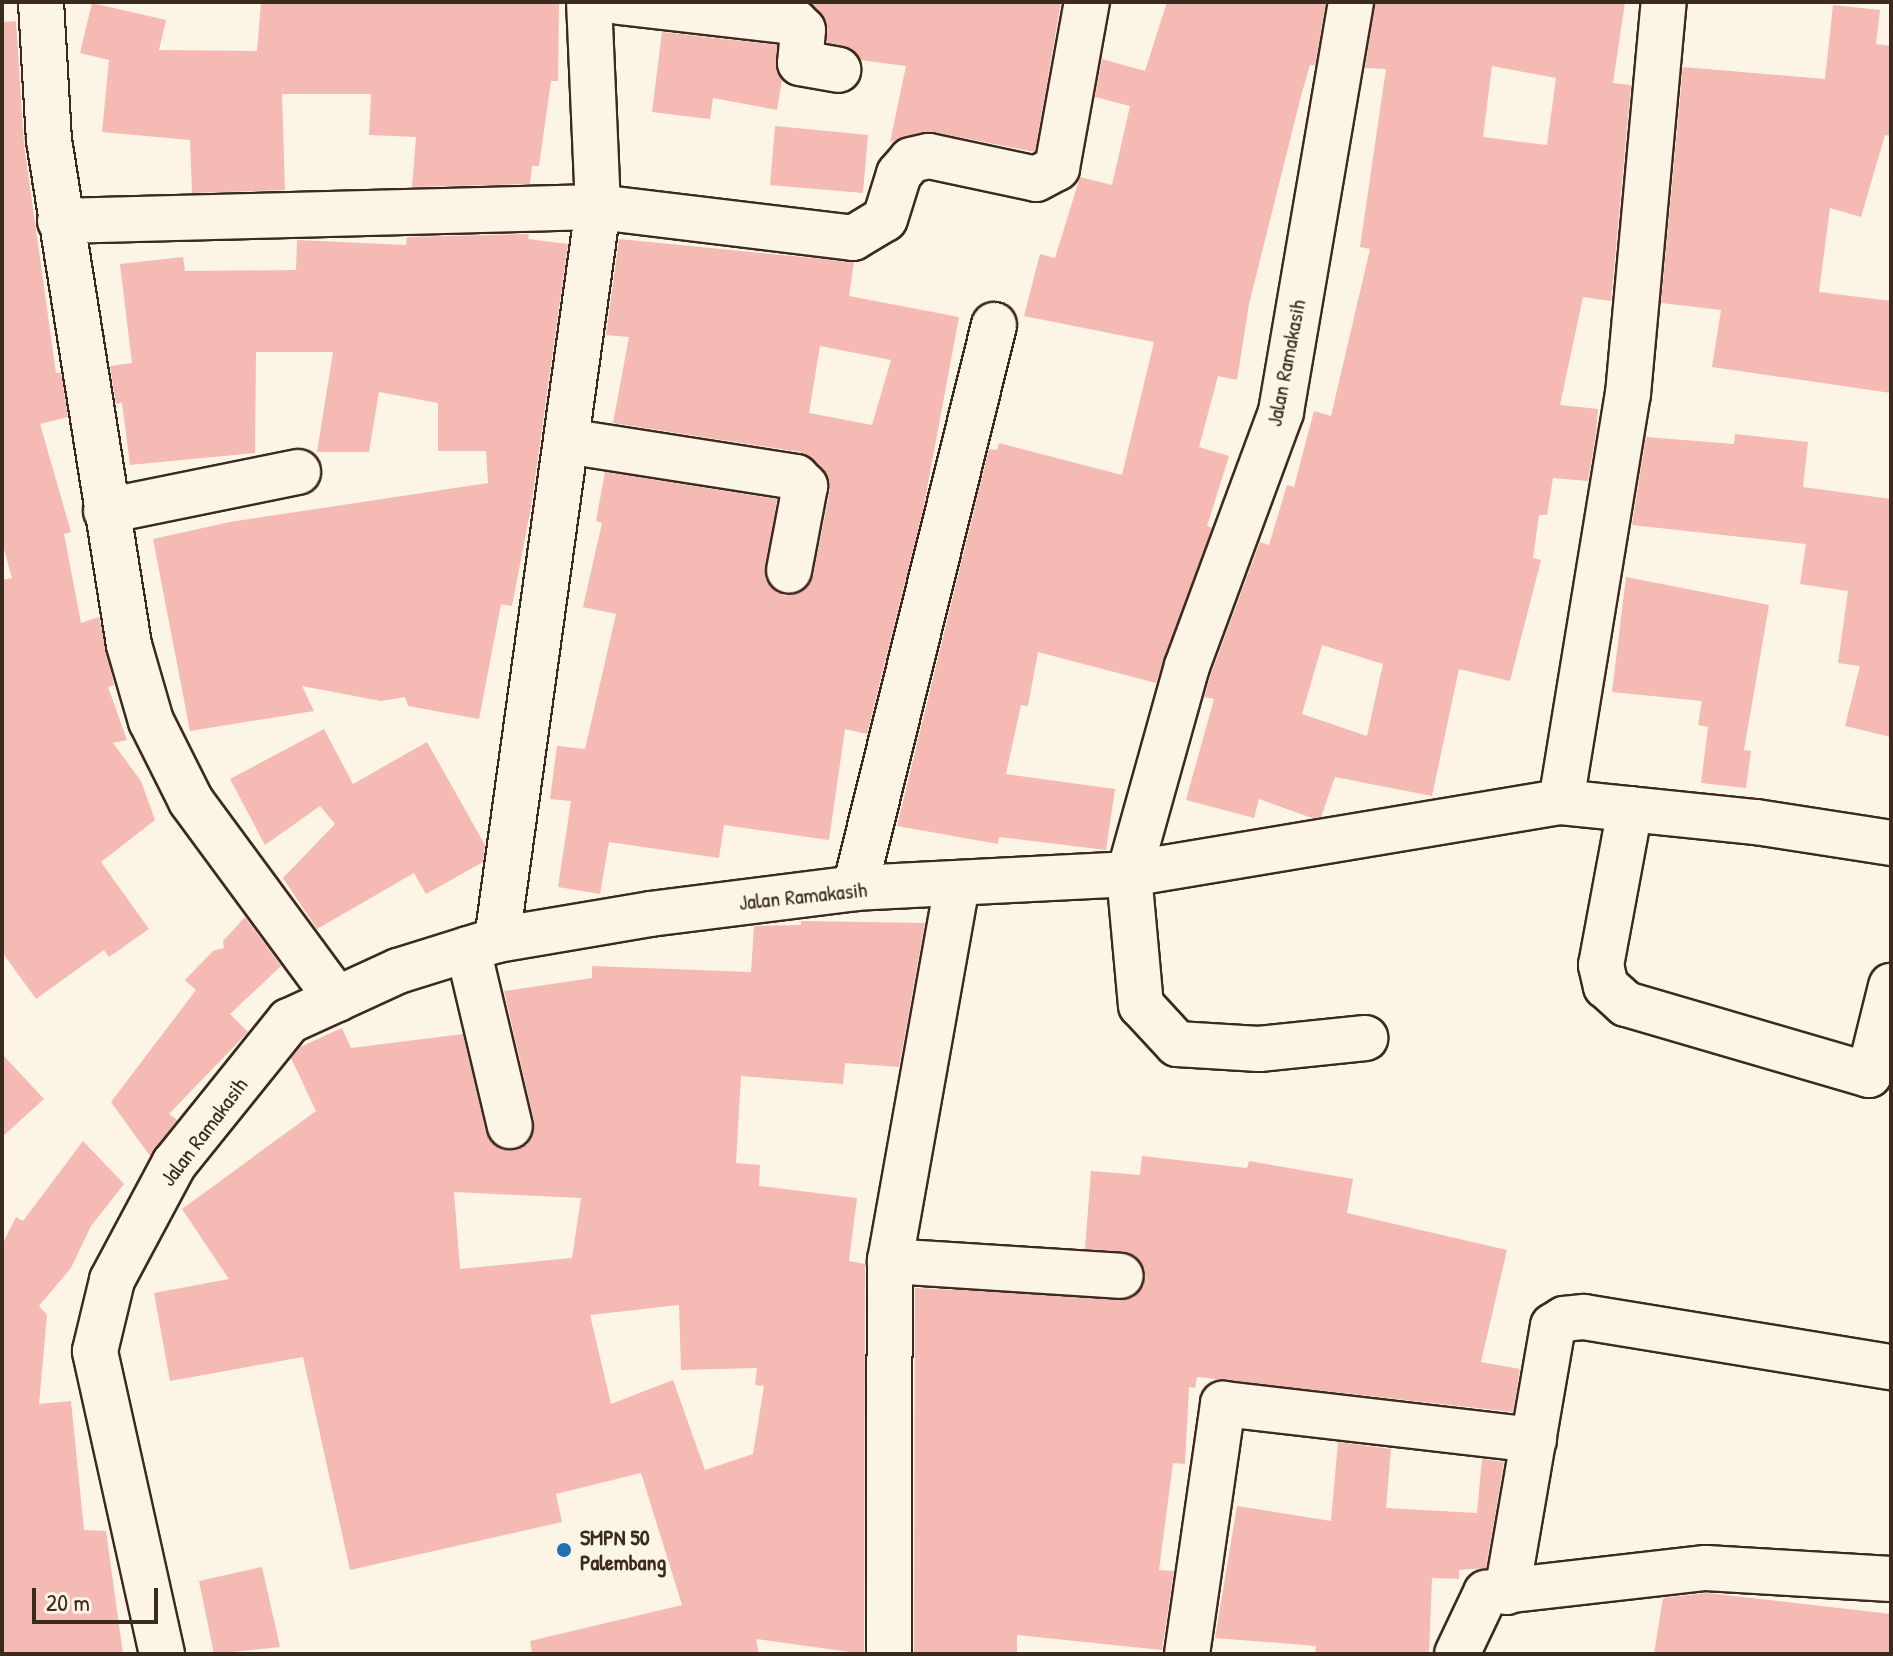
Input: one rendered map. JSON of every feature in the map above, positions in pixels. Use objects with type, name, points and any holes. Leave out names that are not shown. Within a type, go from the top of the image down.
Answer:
[{"type":"street","points":[[41,2],[49,140],[60,221],[129,645],[151,721],[191,801],[337,999]]},
{"type":"street","points":[[510,1126],[482,944],[566,441],[598,207],[589,2]]},
{"type":"street","points":[[619,2],[795,22],[803,30],[800,63],[838,70]]},
{"type":"street","points":[[60,221],[598,207],[853,238],[885,219],[899,174],[911,160],[929,156],[1036,179],[1049,176],[1057,168],[1087,2]]},
{"type":"street","name":"Jalan Ramakasih","points":[[162,1654],[95,1351],[112,1280],[184,1152],[289,1021],[398,971],[482,944],[855,888],[957,885],[1061,874],[1129,874],[1187,666],[1281,412],[1321,152],[1351,2]]},
{"type":"street","points":[[1561,802],[1628,394],[1664,2]]},
{"type":"street","points":[[855,888],[994,325]]},
{"type":"street","points":[[566,441],[796,477],[805,486],[789,571]]},
{"type":"street","points":[[106,511],[298,472]]},
{"type":"street","points":[[1365,1038],[1259,1049],[1177,1044],[1141,1005],[1129,874],[1561,802],[1891,843]]},
{"type":"street","points":[[1630,809],[1601,965],[1606,986],[1626,1004],[1880,1078],[1891,986]]},
{"type":"street","points":[[889,1654],[890,1261],[957,885]]},
{"type":"street","points":[[890,1261],[1121,1276]]},
{"type":"street","points":[[1507,1592],[1553,1326],[1564,1319],[1584,1317],[1891,1367]]},
{"type":"street","points":[[1187,1654],[1223,1404],[1534,1440]]},
{"type":"street","points":[[1457,1654],[1486,1593],[1706,1568],[1891,1579]]},
{"type":"building","points":[[261,2],[559,2],[558,81],[551,81],[539,166],[532,166],[530,184],[412,187],[416,137],[369,135],[371,94],[282,94],[285,190],[192,193],[190,140],[102,132],[109,60],[80,53],[92,3],[166,20],[159,50],[257,51]]},
{"type":"building","points":[[808,2],[1061,2],[1035,152],[934,132],[890,142],[906,66],[860,60],[854,51],[827,43],[826,21]]},
{"type":"building","points":[[1167,2],[1326,2],[1315,65],[1310,65],[1301,96],[1249,304],[1237,380],[1218,376],[1199,447],[1229,456],[1207,526],[1212,528],[1156,683],[1038,652],[1028,706],[1021,705],[1006,774],[1115,789],[1106,850],[999,837],[998,844],[897,826],[989,449],[997,450],[999,443],[1122,475],[1154,342],[1024,316],[1040,254],[1055,258],[1080,177],[1112,185],[1130,106],[1095,97],[1102,59],[1145,71]]},
{"type":"building","points":[[1375,2],[1625,2],[1613,83],[1631,85],[1611,301],[1583,297],[1560,405],[1598,409],[1596,433],[1588,481],[1553,478],[1547,515],[1539,515],[1533,558],[1541,560],[1510,681],[1459,669],[1432,796],[1335,777],[1321,817],[1312,818],[1259,799],[1254,818],[1186,800],[1214,699],[1204,697],[1260,542],[1269,545],[1287,485],[1294,487],[1314,411],[1331,416],[1370,249],[1360,247],[1386,69],[1365,68]],"holes":[[[1492,66],[1556,78],[1547,145],[1483,137]],[[1322,645],[1383,664],[1367,736],[1302,714]]]},
{"type":"building","points":[[1833,5],[1880,10],[1876,44],[1891,46],[1891,136],[1885,135],[1861,217],[1830,208],[1819,292],[1891,301],[1891,393],[1712,367],[1721,310],[1661,303],[1683,67],[1825,79]]},
{"type":"building","points":[[16,21],[24,144],[56,373],[61,373],[68,417],[40,424],[71,532],[64,534],[81,623],[99,617],[114,685],[108,687],[127,740],[113,743],[141,781],[155,820],[101,862],[149,929],[109,957],[104,950],[36,999],[2,952],[2,580],[12,578],[2,542],[2,22]]},
{"type":"building","points":[[662,32],[777,45],[777,72],[782,80],[777,110],[713,98],[710,119],[652,112]]},
{"type":"building","points":[[775,126],[868,135],[863,193],[770,185]]},
{"type":"building","points":[[529,234],[528,239],[568,244],[531,507],[512,606],[501,604],[479,719],[408,706],[405,697],[381,701],[302,686],[314,711],[190,731],[153,539],[230,522],[488,483],[486,451],[438,451],[438,403],[379,392],[369,452],[317,452],[333,352],[256,352],[255,453],[130,465],[122,403],[116,404],[110,366],[132,363],[120,264],[183,257],[185,271],[296,270],[297,240],[406,245],[407,237]]},
{"type":"building","points":[[619,239],[854,262],[849,296],[959,317],[923,510],[867,734],[845,729],[829,840],[724,825],[719,858],[609,842],[600,894],[558,887],[571,801],[550,799],[557,746],[585,749],[616,614],[583,607],[602,523],[596,521],[605,472],[777,499],[765,579],[785,596],[807,588],[813,576],[830,490],[823,468],[800,452],[613,423],[629,337],[606,335]],"holes":[[[820,346],[891,360],[872,425],[809,413]]]},
{"type":"building","points":[[1735,434],[1808,442],[1803,487],[1891,499],[1891,737],[1845,726],[1860,666],[1838,663],[1848,591],[1800,584],[1806,544],[1632,525],[1646,437],[1734,444]]},
{"type":"building","points":[[1626,577],[1769,605],[1744,750],[1751,751],[1746,788],[1701,783],[1708,727],[1698,725],[1702,701],[1612,692]]},
{"type":"building","points":[[324,729],[353,784],[427,742],[485,845],[483,862],[426,894],[414,873],[317,929],[283,878],[335,824],[320,806],[265,845],[230,779]]},
{"type":"building","points":[[245,917],[281,966],[230,1014],[248,1032],[169,1114],[177,1120],[150,1156],[111,1102],[196,990],[185,980],[213,951],[224,948],[223,941]]},
{"type":"building","points":[[801,921],[925,923],[899,1067],[845,1063],[843,1084],[741,1076],[736,1163],[760,1165],[759,1186],[857,1198],[849,1261],[865,1264],[864,1654],[756,1639],[759,1654],[532,1654],[530,1641],[682,1605],[641,1473],[556,1494],[562,1522],[350,1570],[303,1357],[170,1381],[154,1293],[229,1279],[182,1209],[316,1111],[291,1058],[300,1047],[342,1028],[351,1048],[463,1034],[486,1132],[502,1150],[515,1150],[528,1144],[534,1121],[504,991],[592,978],[592,966],[751,972],[754,926],[801,925]],"holes":[[[454,1192],[581,1198],[572,1258],[460,1269]],[[679,1305],[681,1370],[757,1368],[755,1385],[764,1386],[753,1454],[705,1470],[673,1380],[611,1404],[590,1315]]]},
{"type":"building","points":[[2,1054],[44,1099],[2,1137]]},
{"type":"building","points":[[83,1141],[124,1184],[91,1226],[71,1268],[39,1306],[47,1315],[39,1404],[71,1401],[84,1530],[106,1531],[123,1654],[2,1654],[2,1245],[16,1217],[23,1221]]},
{"type":"building","points":[[1142,1156],[1247,1168],[1249,1161],[1353,1179],[1347,1213],[1507,1250],[1481,1362],[1520,1369],[1513,1412],[1197,1377],[1195,1388],[1189,1387],[1185,1464],[1173,1463],[1159,1570],[1174,1571],[1162,1650],[1017,1635],[1017,1654],[914,1654],[915,1288],[1133,1298],[1146,1277],[1135,1256],[1085,1249],[1091,1171],[1140,1175]]},
{"type":"building","points":[[1338,1442],[1391,1449],[1386,1508],[1477,1513],[1482,1459],[1504,1462],[1486,1568],[1459,1570],[1459,1579],[1432,1578],[1429,1654],[1315,1654],[1316,1646],[1215,1638],[1237,1506],[1331,1521]]},
{"type":"building","points":[[262,1567],[280,1647],[214,1654],[199,1581]]},
{"type":"building","points":[[1707,1593],[1891,1614],[1891,1654],[1654,1654],[1663,1598]]},
{"type":"place","name":"SMPN 50 Palembang","points":[[564,1550]]}]
